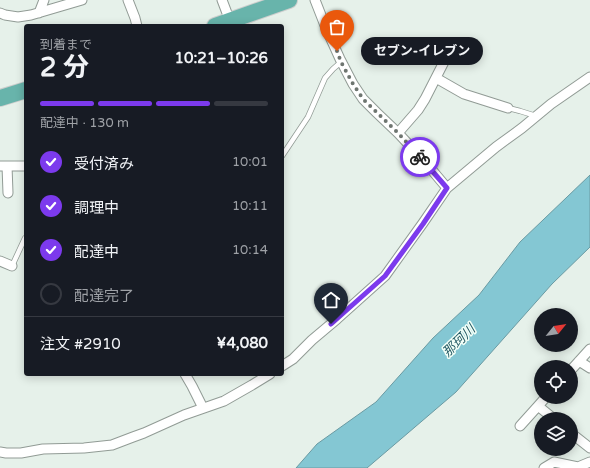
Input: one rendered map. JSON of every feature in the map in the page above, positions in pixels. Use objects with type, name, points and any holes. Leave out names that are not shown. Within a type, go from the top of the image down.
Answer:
[{"type":"highway","points":[[223,23],[289,0]]},
{"type":"highway","points":[[0,98],[24,91]]},
{"type":"street","points":[[39,13],[44,0]]},
{"type":"street","points":[[0,12],[5,15],[18,17],[39,13],[82,0]]},
{"type":"street","points":[[128,0],[136,24]]},
{"type":"street","points":[[222,0],[223,23]]},
{"type":"street","points":[[315,0],[341,62],[363,99],[398,133],[447,188]]},
{"type":"street","points":[[398,133],[425,100],[448,54]]},
{"type":"street","points":[[284,365],[293,359],[312,340],[385,276],[447,188],[563,95],[590,77]]},
{"type":"street","points":[[436,78],[464,94],[508,108]]},
{"type":"street","points":[[8,194],[4,166],[24,166]]},
{"type":"street","points":[[0,261],[12,266]]},
{"type":"street","points":[[590,349],[579,362],[590,368]]},
{"type":"street","points":[[186,376],[203,408]]},
{"type":"street","points":[[0,452],[21,453],[51,448],[112,445],[144,433],[176,418],[224,401],[267,376]]},
{"type":"street","points":[[520,426],[538,406],[545,412]]},
{"type":"street","points":[[578,439],[590,448]]},
{"type":"street","points":[[544,468],[554,462],[578,467],[590,462]]},
{"type":"lane","points":[[284,153],[308,117],[325,78],[333,68],[341,62]]},
{"type":"lane","points":[[508,108],[536,116]]},
{"type":"lane","points":[[12,266],[24,240]]},
{"type":"water","name":"那珂川","points":[[590,175],[590,247],[552,284],[456,392],[367,468],[296,468],[317,444],[376,402],[433,338],[479,295],[520,242]]},
{"type":"way so far","points":[[337,51],[341,62],[363,99],[420,157]]},
{"type":"place","name":"セブン-イレブン","points":[[337,51]]},
{"type":"route","points":[[331,324],[385,276],[447,188],[420,157]]}]
